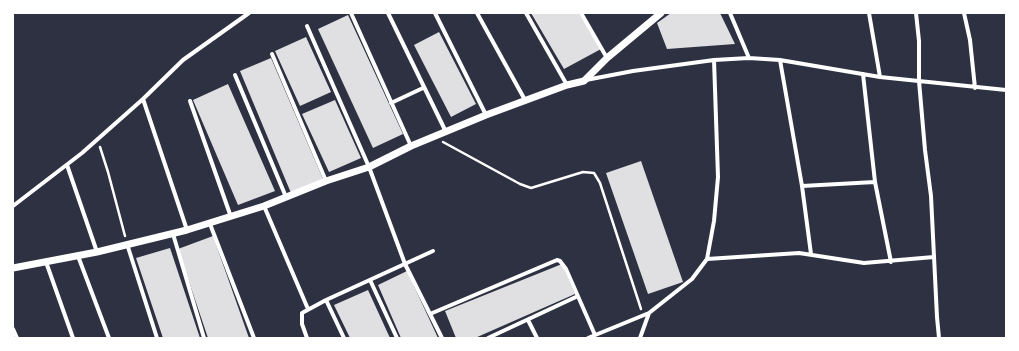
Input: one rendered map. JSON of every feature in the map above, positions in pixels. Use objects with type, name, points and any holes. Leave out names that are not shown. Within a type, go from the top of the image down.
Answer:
[{"type":"street","points":[[13,206],[67,165],[143,100],[183,60],[249,13]]},
{"type":"street","points":[[351,13],[411,146]]},
{"type":"street","points":[[388,13],[423,88],[446,132]]},
{"type":"street","points":[[435,13],[486,115]]},
{"type":"street","points":[[477,13],[525,100]]},
{"type":"street","points":[[526,13],[567,85]]},
{"type":"street","points":[[582,13],[607,58]]},
{"type":"street","points":[[584,81],[607,58],[661,13]]},
{"type":"street","points":[[730,13],[749,58]]},
{"type":"street","points":[[869,13],[880,77]]},
{"type":"street","points":[[916,13],[919,41],[919,81],[931,196],[940,338]]},
{"type":"street","points":[[964,13],[970,40],[975,88]]},
{"type":"street","points":[[307,26],[369,167],[405,264],[442,338]]},
{"type":"street","points":[[272,54],[326,181]]},
{"type":"street","points":[[13,268],[97,252],[210,224],[286,198],[326,181],[369,167],[411,146],[525,100],[567,85],[633,71],[714,60],[749,58],[780,60],[880,77],[1006,90]]},
{"type":"street","points":[[588,338],[649,313],[692,279],[706,259],[714,221],[718,177],[714,60]]},
{"type":"street","points":[[780,60],[802,186],[811,254]]},
{"type":"street","points":[[863,74],[876,182],[891,262]]},
{"type":"street","points":[[235,75],[286,198]]},
{"type":"street","points":[[391,103],[423,88]]},
{"type":"street","points":[[143,100],[187,230]]},
{"type":"street","points":[[190,101],[231,217]]},
{"type":"street","points":[[67,165],[97,252]]},
{"type":"street","points":[[802,186],[876,182]]},
{"type":"street","points":[[264,206],[308,309]]},
{"type":"street","points":[[210,224],[254,338]]},
{"type":"street","points":[[172,234],[204,338]]},
{"type":"street","points":[[127,244],[157,338]]},
{"type":"street","points":[[307,338],[302,313],[326,300],[433,251]]},
{"type":"street","points":[[706,259],[799,253],[864,263],[891,262],[934,257]]},
{"type":"street","points":[[78,256],[109,338]]},
{"type":"street","points":[[430,314],[557,260],[560,261],[566,269],[595,335]]},
{"type":"street","points":[[46,262],[73,338]]},
{"type":"street","points":[[370,280],[396,338]]},
{"type":"street","points":[[488,338],[578,296]]},
{"type":"street","points":[[326,300],[344,338]]},
{"type":"street","points":[[640,338],[649,313]]},
{"type":"street","points":[[528,320],[537,338]]},
{"type":"street","points":[[13,329],[18,338]]},
{"type":"path","points":[[434,137],[520,184],[531,188],[583,172],[594,173],[600,183],[605,197],[643,315]]},
{"type":"path","points":[[97,139],[108,172],[127,244]]},
{"type":"building","points":[[531,13],[579,13],[601,49],[564,69]]},
{"type":"building","points":[[671,13],[720,13],[735,44],[667,49],[657,23]]},
{"type":"building","points":[[348,15],[403,134],[373,148],[318,29]]},
{"type":"building","points":[[439,32],[476,104],[451,117],[414,45]]},
{"type":"building","points":[[306,37],[331,92],[300,106],[275,51]]},
{"type":"building","points":[[271,58],[323,179],[291,193],[240,71]]},
{"type":"building","points":[[228,84],[275,191],[238,205],[193,100]]},
{"type":"building","points":[[335,100],[361,158],[329,172],[302,114]]},
{"type":"building","points":[[641,161],[683,282],[648,294],[606,173]]},
{"type":"building","points":[[213,236],[249,338],[208,338],[178,249]]},
{"type":"building","points":[[170,248],[200,338],[163,338],[136,258]]},
{"type":"building","points":[[562,264],[575,294],[475,338],[456,338],[445,311]]},
{"type":"building","points":[[407,271],[438,338],[401,338],[378,285]]},
{"type":"building","points":[[368,290],[390,338],[350,338],[334,305]]}]
